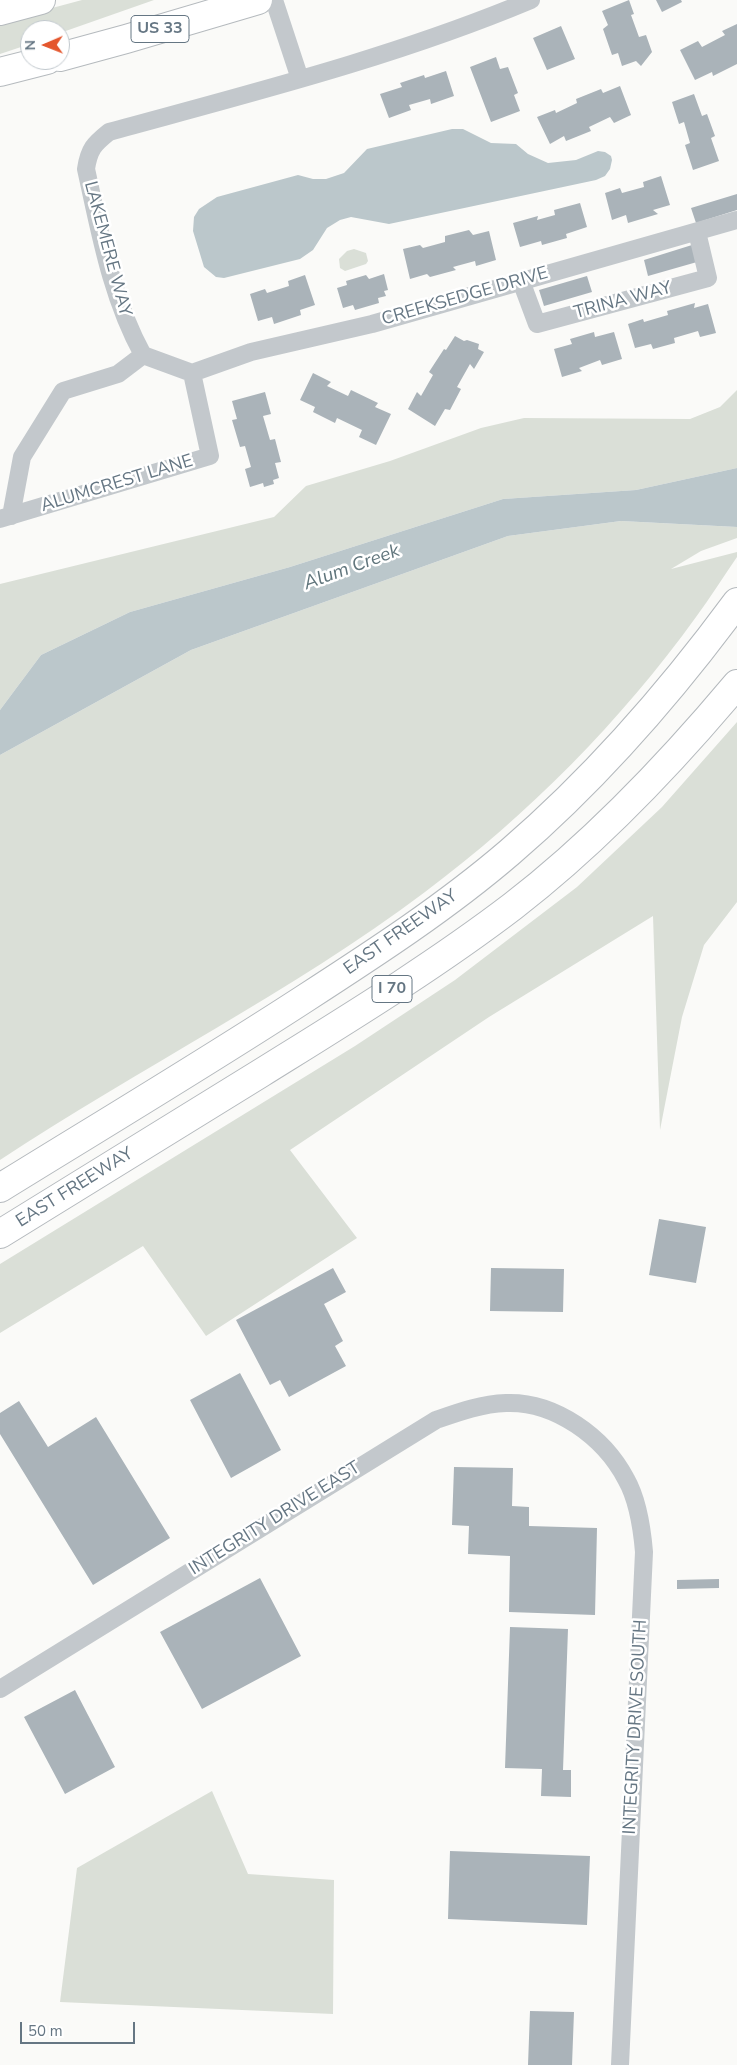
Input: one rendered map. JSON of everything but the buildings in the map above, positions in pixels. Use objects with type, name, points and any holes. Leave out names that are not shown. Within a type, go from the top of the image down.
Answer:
[{"type":"main road","points":[[0,11],[41,0]]},
{"type":"main road","name":"US 33","points":[[70,54],[126,40],[258,0]]},
{"type":"main road","points":[[0,72],[20,67]]},
{"type":"main road","name":"EAST FREEWAY","points":[[0,1188],[269,1022],[379,950],[490,869],[575,793],[613,753],[650,713],[701,651],[737,602]]},
{"type":"main road","name":"EAST FREEWAY","points":[[0,1234],[353,1016],[513,905],[604,826],[651,781],[689,741],[737,684]]},
{"type":"street","points":[[274,0],[300,79],[474,24],[531,0]]},
{"type":"street","name":"LAKEMERE WAY","points":[[143,355],[129,330],[106,261],[86,169],[92,147],[109,132],[300,79]]},
{"type":"street","name":"CREEKSEDGE DRIVE","points":[[192,373],[251,352],[372,324],[737,220]]},
{"type":"street","name":"TRINA WAY","points":[[521,281],[537,324],[708,278],[697,232]]},
{"type":"street","points":[[6,517],[22,457],[63,391],[118,374],[143,355],[192,373]]},
{"type":"street","name":"ALUMCREST LANE","points":[[6,517],[210,456],[192,373]]},
{"type":"street","name":"INTEGRITY DRIVE EAST","points":[[0,1689],[436,1420],[478,1406],[507,1403],[543,1408],[566,1418]]},
{"type":"street","name":"INTEGRITY DRIVE SOUTH","points":[[566,1418],[588,1434],[605,1450],[626,1479],[639,1517],[644,1552],[620,2065]]},
{"type":"shaded area","points":[[82,0],[154,0],[70,29],[70,20],[20,20],[20,47],[0,54],[0,22]]},
{"type":"shaded area","points":[[354,249],[366,253],[368,261],[366,264],[345,271],[340,268],[339,259],[347,251]]},
{"type":"shaded area","points":[[737,390],[737,468],[636,490],[503,499],[290,567],[130,612],[41,655],[0,710],[0,584],[274,517],[306,486],[390,461],[481,428],[524,418],[690,419],[720,407]]},
{"type":"shaded area","points":[[621,521],[737,527],[737,538],[701,551],[671,569],[737,552],[737,557],[667,656],[571,765],[536,799],[463,862],[374,928],[269,996],[106,1093],[0,1160],[0,755],[191,650],[508,536]]},
{"type":"shaded area","points":[[737,722],[737,902],[704,945],[682,1017],[660,1130],[653,916],[489,1017],[290,1150],[357,1238],[206,1336],[143,1246],[0,1333],[0,1264],[355,1046],[455,980],[577,887],[662,807]]},
{"type":"shaded area","points":[[212,1791],[248,1874],[334,1880],[333,2014],[60,2002],[77,1868]]},
{"type":"water","points":[[452,129],[463,129],[491,143],[516,144],[528,154],[548,163],[576,160],[598,151],[605,152],[611,156],[610,169],[605,176],[596,180],[389,224],[351,217],[340,220],[327,228],[313,250],[300,259],[224,278],[216,277],[204,267],[193,231],[194,217],[199,209],[217,197],[298,175],[313,179],[326,179],[344,173],[367,149]]},
{"type":"water","name":"Alum Creek","points":[[737,468],[737,527],[621,521],[508,536],[191,650],[0,755],[0,710],[41,655],[130,612],[290,567],[503,499],[636,490]]}]
